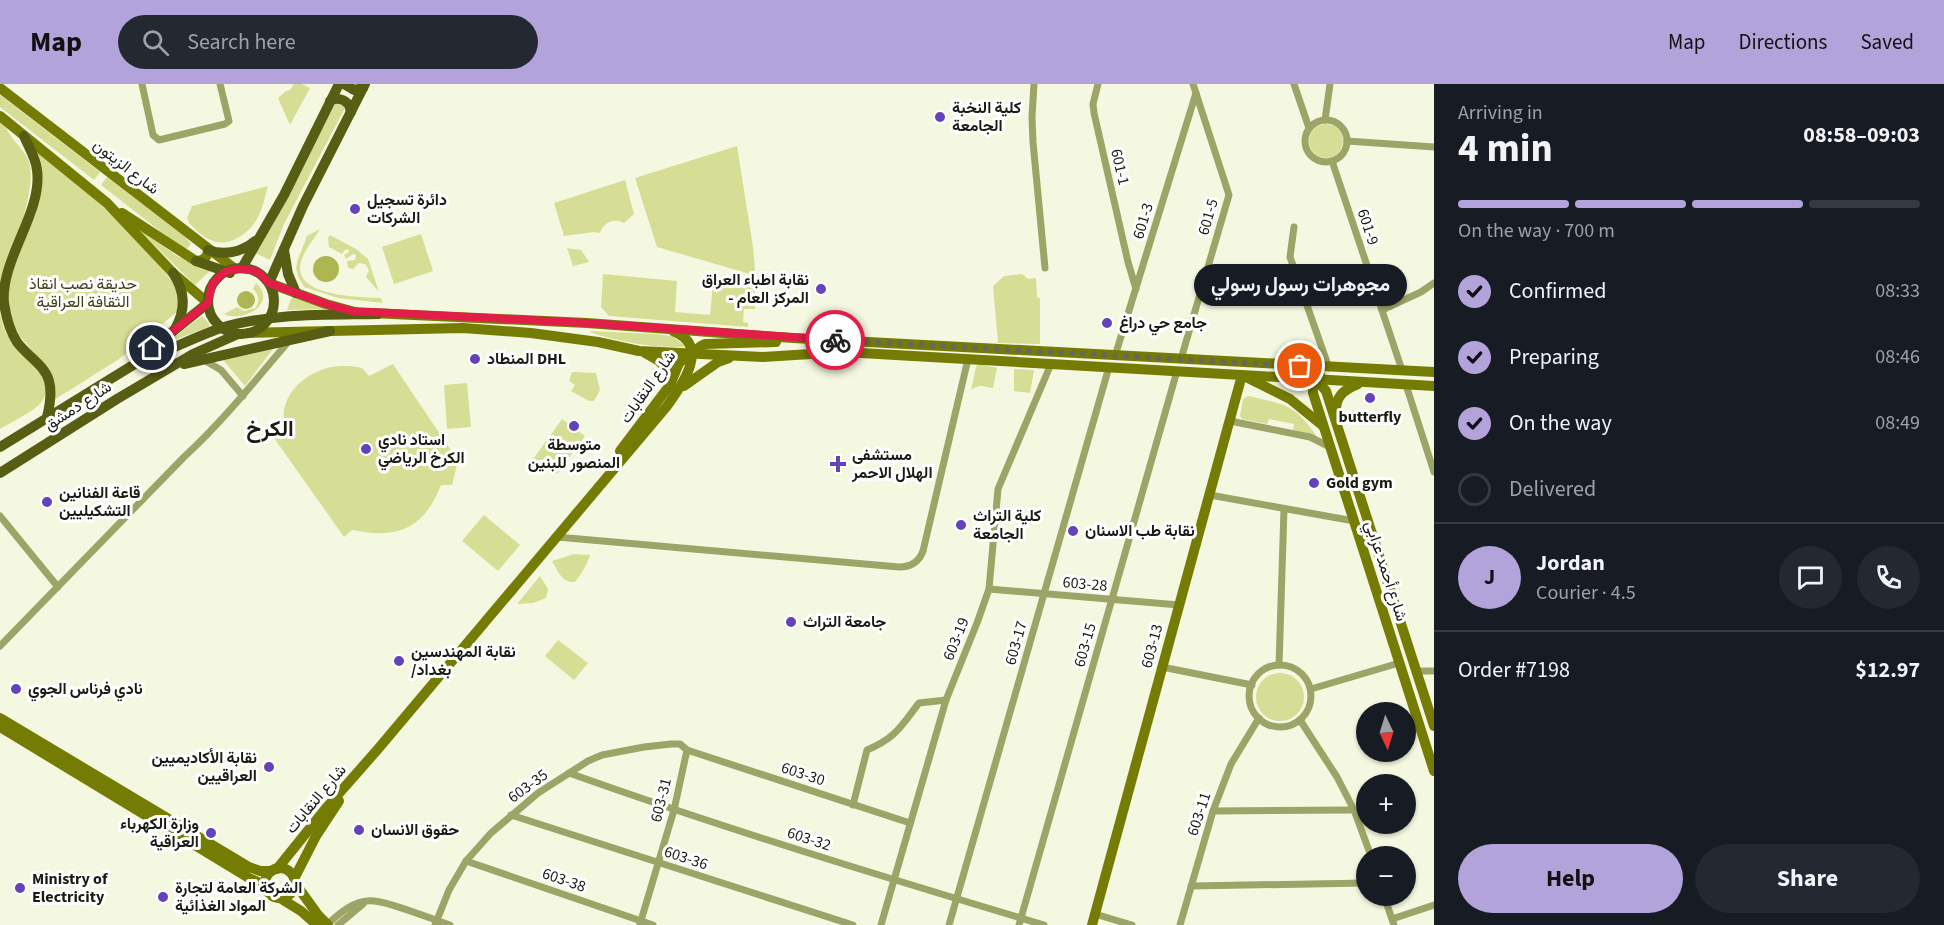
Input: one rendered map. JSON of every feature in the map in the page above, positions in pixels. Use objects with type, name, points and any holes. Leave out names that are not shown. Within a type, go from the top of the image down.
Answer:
[{"type":"main road","points":[[339,84],[284,195],[258,239],[234,270],[212,285],[208,303],[213,318],[222,328],[243,333],[464,328],[598,342],[639,351],[654,357],[664,364],[674,387],[718,362],[737,356]]},
{"type":"main road","points":[[344,84],[354,90],[364,86]]},
{"type":"main road","points":[[269,283],[303,206],[364,86]]},
{"type":"main road","name":"شارع الزيتون","points":[[0,88],[234,270]]},
{"type":"main road","points":[[330,101],[338,99],[346,101],[351,112]]},
{"type":"main road","points":[[0,116],[107,203],[196,261],[259,273],[269,283],[273,293],[274,302],[268,320]]},
{"type":"main road","points":[[24,136],[37,170],[37,186],[25,228],[7,274],[4,301],[8,324],[18,342],[49,379],[50,403],[47,417]]},
{"type":"main road","points":[[107,203],[173,273],[208,303]]},
{"type":"main road","points":[[196,261],[204,260],[208,255],[208,250],[218,253],[236,252],[258,239]]},
{"type":"main road","points":[[284,248],[288,274],[296,293]]},
{"type":"main road","points":[[234,270],[236,274],[259,273],[275,268]]},
{"type":"main road","points":[[173,273],[180,286],[183,301],[181,316],[175,330]]},
{"type":"main road","points":[[269,283],[326,304],[352,311],[378,314]]},
{"type":"main road","name":"شارع دمشق","points":[[0,447],[138,362],[208,303]]},
{"type":"main road","points":[[138,362],[222,328],[303,316],[378,314],[587,323],[818,339],[1434,372]]},
{"type":"main road","name":"شارع دمشق","points":[[0,473],[172,367],[215,343],[256,331],[268,320]]},
{"type":"main road","points":[[664,328],[684,337],[691,353]]},
{"type":"main road","points":[[172,367],[330,331]]},
{"type":"main road","points":[[691,353],[705,344],[818,339]]},
{"type":"main road","points":[[639,351],[786,357],[843,352],[1434,386]]},
{"type":"main road","name":"شارع النقابات","points":[[275,870],[557,537],[691,368],[691,353]]},
{"type":"main road","name":"شارع أحمد عرابي","points":[[1300,366],[1317,380],[1326,392],[1434,726]]},
{"type":"main road","points":[[1317,380],[1329,368]]},
{"type":"main road","points":[[1242,375],[1290,399],[1323,426]]},
{"type":"main road","name":"603-13","points":[[1093,919],[1242,375]]},
{"type":"main road","name":"شارع أحمد عرابي","points":[[1317,380],[1313,386],[1313,393],[1434,771]]},
{"type":"main road","points":[[1336,423],[1337,399],[1347,388],[1361,382]]},
{"type":"main road","points":[[0,718],[249,878],[266,886]]},
{"type":"main road","points":[[0,727],[135,805],[249,867],[260,871],[286,870],[328,925]]},
{"type":"main road","name":"شارع النقابات","points":[[295,881],[316,836],[340,799],[378,749]]},
{"type":"main road","points":[[275,870],[267,878],[266,886],[270,894],[301,911],[317,925]]},
{"type":"main road","points":[[280,898],[290,894],[295,881]]},
{"type":"street","points":[[142,84],[153,135],[159,140],[225,124],[229,121],[220,84]]},
{"type":"street","points":[[1034,84],[1033,142],[1044,268]]},
{"type":"street","name":"601-1","points":[[1098,84],[1093,104],[1094,113],[1136,290]]},
{"type":"street","name":"601-5","points":[[1181,360],[1229,195],[1193,84]]},
{"type":"street","points":[[1294,84],[1309,128],[1305,141],[1308,153],[1319,161],[1332,161],[1343,153],[1347,141],[1340,126],[1325,120],[1309,128]]},
{"type":"street","points":[[1325,120],[1330,84]]},
{"type":"street","name":"601-3","points":[[1115,356],[1196,93]]},
{"type":"street","points":[[1347,141],[1434,147]]},
{"type":"street","name":"601-9","points":[[1332,161],[1402,370]]},
{"type":"street","points":[[1294,227],[1290,257],[1329,368]]},
{"type":"street","points":[[1382,310],[1421,292],[1434,283]]},
{"type":"street","points":[[0,646],[202,440],[290,340]]},
{"type":"street","points":[[202,359],[221,370],[243,396]]},
{"type":"street","points":[[557,537],[771,557],[910,566],[918,560],[923,551],[968,359]]},
{"type":"street","name":"603-19","points":[[881,925],[946,699],[989,589],[998,489],[1051,364]]},
{"type":"street","name":"603-17","points":[[949,925],[1109,368]]},
{"type":"street","name":"603-15","points":[[1020,922],[1177,371]]},
{"type":"street","points":[[1406,385],[1434,472]]},
{"type":"street","points":[[1230,421],[1310,437],[1330,447]]},
{"type":"street","points":[[1210,495],[1354,521]]},
{"type":"street","points":[[1279,665],[1284,509]]},
{"type":"street","points":[[0,516],[58,587]]},
{"type":"street","name":"603-28","points":[[989,589],[1179,605]]},
{"type":"street","points":[[1311,689],[1399,663]]},
{"type":"street","points":[[1279,665],[1299,672],[1307,680],[1311,689],[1310,706],[1300,720],[1284,726],[1275,726],[1259,718],[1250,702],[1252,685],[1263,671],[1279,665]]},
{"type":"street","points":[[1162,667],[1252,685]]},
{"type":"street","points":[[1416,671],[1434,671]]},
{"type":"street","points":[[853,805],[867,750],[882,744],[894,735],[920,703],[946,699]]},
{"type":"street","name":"603-11","points":[[1180,925],[1213,811],[1231,764],[1259,718]]},
{"type":"street","points":[[1300,720],[1337,777],[1354,810],[1367,846]]},
{"type":"street","name":"603-35","points":[[435,923],[449,890],[466,861],[491,833],[538,793],[595,758],[670,744],[680,744],[687,750]]},
{"type":"street","name":"603-30","points":[[687,750],[910,823]]},
{"type":"street","name":"603-31","points":[[640,923],[674,810],[687,750]]},
{"type":"street","name":"603-32","points":[[569,773],[674,810],[956,899],[1020,922],[1044,925]]},
{"type":"street","points":[[1213,811],[1354,810]]},
{"type":"street","name":"603-36","points":[[511,815],[853,925]]},
{"type":"street","name":"603-38","points":[[466,861],[640,923],[653,925]]},
{"type":"street","points":[[1191,886],[1356,883]]},
{"type":"street","points":[[338,925],[368,901]]},
{"type":"street","points":[[328,925],[337,915],[352,906],[368,901],[383,903],[435,923],[450,925]]},
{"type":"street","points":[[1387,906],[1393,922],[1434,905]]},
{"type":"street","points":[[1093,919],[1132,925]]},
{"type":"green space","points":[[294,84],[302,84],[310,88],[290,125],[278,98],[290,90]]},
{"type":"green space","points":[[0,95],[100,172],[94,180],[0,107]]},
{"type":"green space","points":[[338,102],[344,106],[344,110],[284,224],[270,260],[255,253],[272,226]]},
{"type":"green space","points":[[0,122],[26,155],[31,174],[26,207],[0,288]]},
{"type":"green space","points":[[1326,124],[1338,129],[1343,141],[1338,153],[1326,158],[1314,153],[1309,141],[1314,129]]},
{"type":"green space","points":[[737,146],[755,270],[750,274],[657,247],[635,178]]},
{"type":"green space","name":"حديقة نصب انقاذ الثقافة العراقية","points":[[34,149],[95,199],[132,235],[174,283],[179,293],[177,312],[119,359],[54,400],[42,362],[19,335],[12,321],[8,301],[9,281],[34,212]]},
{"type":"green space","points":[[107,177],[184,236],[191,244],[187,249],[179,246],[101,185]]},
{"type":"green space","points":[[625,180],[634,214],[624,223],[613,221],[607,224],[600,233],[564,236],[554,203]]},
{"type":"green space","points":[[268,186],[263,206],[255,223],[238,238],[225,242],[211,240],[189,223],[187,218],[192,206]]},
{"type":"green space","points":[[320,229],[302,258],[301,274],[306,282],[330,293],[381,298],[383,303],[338,298],[304,287],[296,268],[298,259],[307,236]]},
{"type":"green space","points":[[143,231],[177,256],[210,271],[195,285],[142,233]]},
{"type":"green space","points":[[421,234],[433,271],[394,284],[382,247]]},
{"type":"green space","points":[[330,235],[356,249],[368,259],[379,292],[366,277],[369,270],[365,264],[359,263],[353,269],[348,268],[347,261],[355,260],[356,255],[353,254],[346,259],[344,255],[349,252],[348,249],[342,254],[329,247]]},
{"type":"green space","points":[[567,248],[581,250],[589,262],[573,266]]},
{"type":"green space","points":[[603,274],[677,281],[675,312],[710,315],[713,284],[755,288],[755,309],[744,309],[743,322],[748,323],[748,327],[609,316],[601,307]]},
{"type":"green space","points":[[1022,274],[1028,279],[1036,278],[1037,297],[1040,298],[1040,344],[998,343],[993,286],[1004,276]]},
{"type":"green space","points":[[256,283],[262,291],[263,298],[255,310],[240,316],[224,314],[237,307],[244,311],[255,308],[258,296],[253,289]]},
{"type":"green space","points":[[292,297],[328,309],[287,310]]},
{"type":"green space","points":[[0,311],[9,338],[36,369],[46,386],[45,395],[40,404],[0,429]]},
{"type":"green space","points":[[202,316],[209,323],[209,327],[166,343]]},
{"type":"green space","points":[[589,332],[672,336],[684,345],[683,347],[671,347],[635,344]]},
{"type":"green space","points":[[273,349],[245,386],[223,360]]},
{"type":"green space","name":"استاد نادي الكرخ الرياضي","points":[[393,364],[458,461],[452,485],[441,485],[426,512],[407,528],[382,533],[352,530],[344,537],[274,438],[285,428],[284,412],[287,400],[299,384],[315,372],[334,366],[354,366],[363,369],[369,376]]},
{"type":"green space","points":[[978,364],[997,368],[993,388],[981,386],[971,390]]},
{"type":"green space","points":[[1014,369],[1034,370],[1030,393],[1014,391]]},
{"type":"green space","points":[[572,372],[596,373],[600,390],[594,401],[589,401],[571,391],[575,385],[569,381]]},
{"type":"green space","points":[[467,383],[471,427],[447,429],[444,385]]},
{"type":"green space","points":[[1248,396],[1288,407],[1302,418],[1318,438],[1312,434],[1293,430],[1294,424],[1269,419],[1267,424],[1242,419],[1240,416],[1243,399]]},
{"type":"green space","points":[[562,419],[585,436],[557,474],[534,458]]},
{"type":"green space","points":[[484,515],[520,545],[498,571],[462,541]]},
{"type":"green space","points":[[574,554],[590,555],[575,582],[571,582],[558,572],[552,561]]},
{"type":"green space","points":[[540,576],[548,589],[546,598],[533,603],[517,604]]},
{"type":"green space","points":[[558,640],[588,663],[574,680],[545,656]]},
{"type":"green space","points":[[1280,673],[1297,680],[1304,697],[1297,714],[1280,721],[1263,714],[1256,697],[1263,680]]},
{"type":"shaded area","points":[[326,256],[335,260],[339,269],[335,278],[326,282],[317,278],[313,269],[317,260]]},
{"type":"shaded area","points":[[246,291],[252,294],[255,300],[252,306],[246,309],[240,306],[237,300],[240,294]]},
{"type":"way so far","points":[[835,340],[1300,366]]},
{"type":"place","name":"كلية النخبة الجامعة","points":[[940,117]]},
{"type":"place","name":"دائرة تسجيل الشركات","points":[[355,209]]},
{"type":"place","name":"نقابة اطباء العراق - المركز العام","points":[[821,289]]},
{"type":"place","name":"جامع حي دراغ","points":[[1107,323]]},
{"type":"place","name":"المنطاد DHL","points":[[475,359]]},
{"type":"place","name":"مجوهرات رسول رسولي","points":[[1300,366]]},
{"type":"place","name":"butterfly","points":[[1370,398]]},
{"type":"place","name":"متوسطة المنصور للبنين","points":[[574,426]]},
{"type":"place","name":"استاد نادي الكرخ الرياضي","points":[[366,449]]},
{"type":"place","name":"مستشفى الهلال الاحمر","points":[[838,464]]},
{"type":"place","name":"Gold gym","points":[[1314,483]]},
{"type":"place","name":"قاعة الفنانين التشكيليين","points":[[47,502]]},
{"type":"place","name":"كلية التراث الجامعة","points":[[961,525]]},
{"type":"place","name":"نقابة طب الاسنان","points":[[1073,531]]},
{"type":"place","name":"جامعة التراث","points":[[791,622]]},
{"type":"place","name":"نقابة المهندسين /بغداد","points":[[399,661]]},
{"type":"place","name":"نادي فرناس الجوي","points":[[16,689]]},
{"type":"place","name":"نقابة الأكاديميين العراقيين","points":[[269,767]]},
{"type":"place","name":"حقوق الانسان","points":[[359,830]]},
{"type":"place","name":"وزارة الكهرباء العراقية","points":[[211,833]]},
{"type":"place","name":"Ministry of Electricity","points":[[20,888]]},
{"type":"place","name":"الشركة العامة لتجارة المواد الغذائية","points":[[163,897]]},
{"type":"district","name":"الكرخ","points":[[270,429]]},
{"type":"route","points":[[152,348],[208,303],[212,285],[218,278],[225,272],[242,268],[259,273],[269,283],[352,311],[587,323],[835,340]]}]
